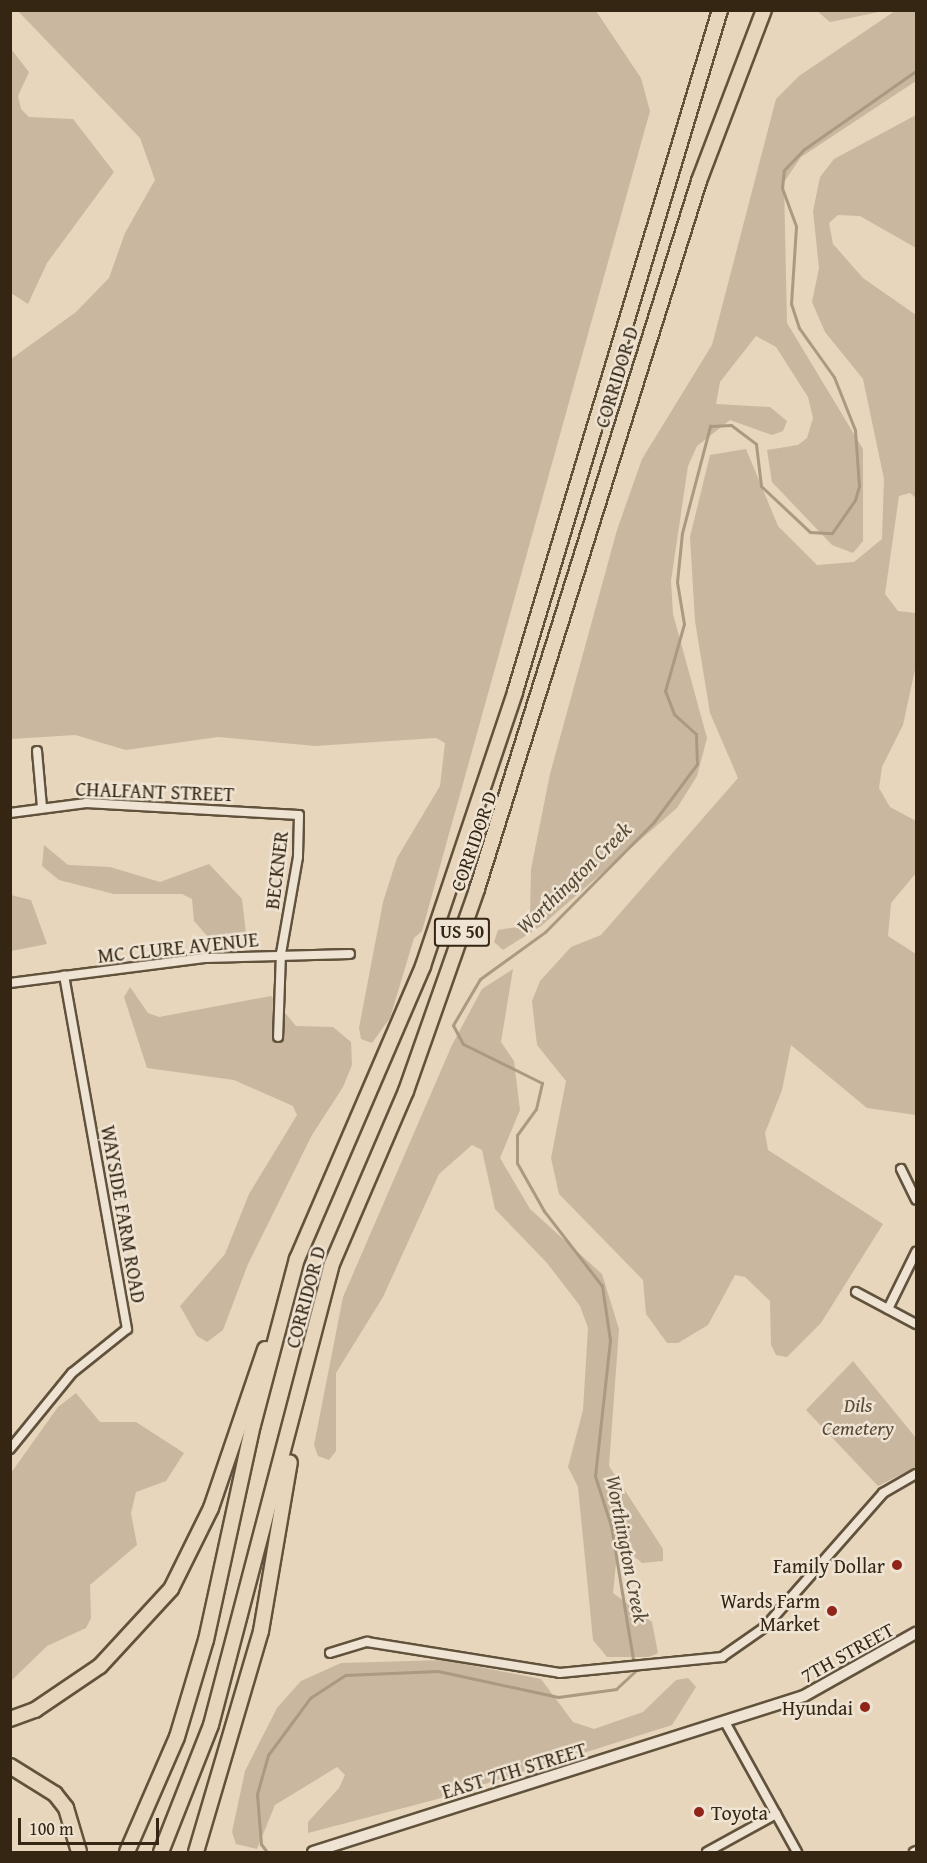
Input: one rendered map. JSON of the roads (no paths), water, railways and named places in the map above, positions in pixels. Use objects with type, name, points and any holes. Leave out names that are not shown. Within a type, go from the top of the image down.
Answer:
[{"type":"highway","name":"CORRIDOR D","points":[[127,1852],[177,1737],[207,1640],[253,1425],[297,1259],[427,955],[515,692],[720,10]]},
{"type":"highway","name":"CORRIDOR D","points":[[161,1852],[211,1725],[300,1392],[331,1266],[406,1091],[477,889],[692,203],[764,10]]},
{"type":"highway","points":[[10,1719],[35,1710],[100,1666],[171,1589],[211,1508],[297,1259]]},
{"type":"highway","points":[[196,1852],[261,1631],[300,1392]]},
{"type":"highway","points":[[10,1766],[55,1794],[66,1808],[79,1852]]},
{"type":"main road","name":"7TH STREET","points":[[725,1722],[844,1678],[916,1633]]},
{"type":"main road","name":"EAST 7TH STREET","points":[[313,1852],[725,1722]]},
{"type":"street","points":[[37,751],[42,807]]},
{"type":"street","name":"CHALFANT STREET","points":[[10,813],[42,807],[180,804],[299,814]]},
{"type":"street","name":"BECKNER","points":[[278,1037],[281,953],[298,857],[299,814]]},
{"type":"street","name":"MC CLURE AVENUE","points":[[10,983],[281,953],[350,954]]},
{"type":"street","name":"WAYSIDE FARM ROAD","points":[[10,1449],[72,1373],[127,1329],[64,976]]},
{"type":"street","points":[[901,1169],[916,1200]]},
{"type":"street","points":[[888,1309],[916,1252]]},
{"type":"street","points":[[856,1292],[916,1324]]},
{"type":"street","points":[[330,1653],[367,1642],[560,1673],[671,1666],[739,1649],[765,1627],[863,1512],[916,1474]]},
{"type":"street","points":[[725,1722],[797,1852]]},
{"type":"street","points":[[707,1852],[776,1814]]},
{"type":"waterway","name":"Worthington Creek","points":[[267,1852],[261,1844],[257,1794],[268,1755],[310,1698],[345,1675],[438,1671],[558,1697],[616,1689],[635,1671],[611,1526],[595,1476],[610,1340],[602,1286],[544,1211],[517,1163],[517,1135],[536,1109],[542,1083],[463,1044],[453,1025],[480,979],[545,932],[653,823],[697,764],[696,734],[674,714],[665,691],[684,624],[677,582],[682,533],[710,426],[731,425],[756,444],[761,486],[810,532],[832,533],[855,500],[859,486],[855,430],[834,377],[799,328],[791,304],[796,226],[782,188],[784,170],[803,150],[916,71]]},
{"type":"place","name":"Family Dollar","points":[[897,1565]]},
{"type":"place","name":"Wards Farm Market","points":[[832,1611]]},
{"type":"place","name":"Hyundai","points":[[865,1707]]},
{"type":"place","name":"Toyota","points":[[699,1812]]},
{"type":"park label","name":"Dils Cemetery","points":[[858,1416]]}]
